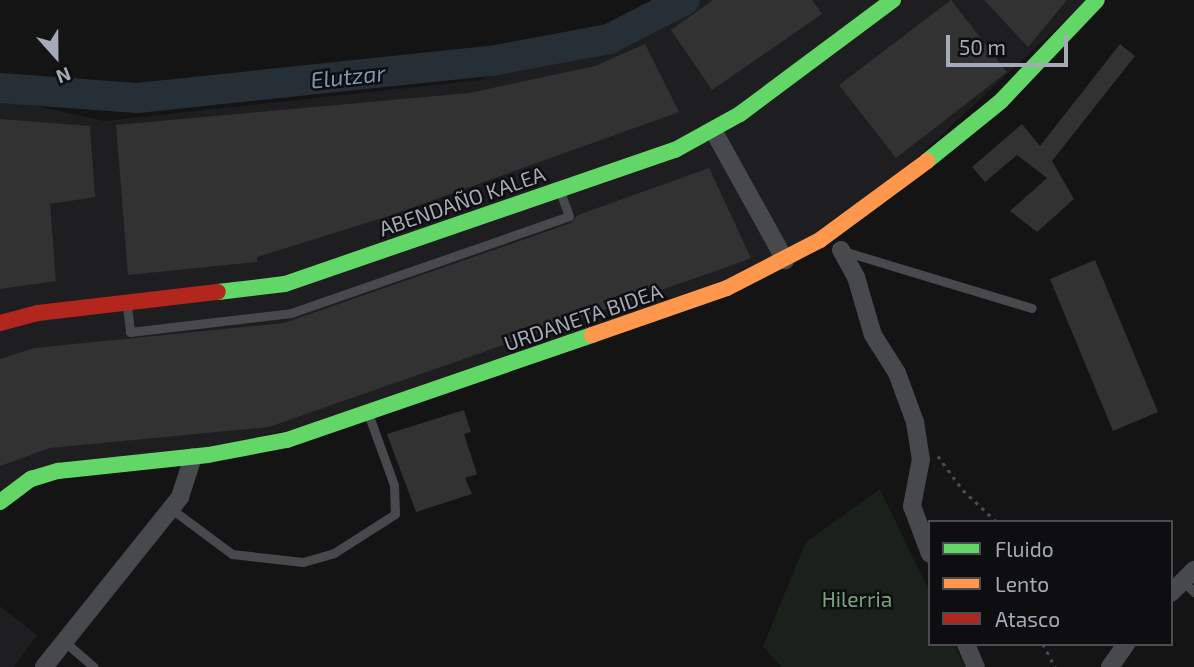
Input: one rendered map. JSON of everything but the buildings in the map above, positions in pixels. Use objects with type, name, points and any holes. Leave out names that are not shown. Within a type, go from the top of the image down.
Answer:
[{"type":"street","name":"ABENDAÑO KALEA","points":[[0,323],[38,313],[285,284],[675,150],[713,130],[893,0]]},
{"type":"street","name":"URDANETA BIDEA","points":[[0,502],[31,479],[58,471],[193,457],[287,440],[694,300],[785,260],[828,235],[1001,101],[1097,0]]},
{"type":"street","points":[[713,130],[785,260]]},
{"type":"street","points":[[841,250],[856,276],[873,335],[897,373],[919,436],[920,459],[912,506],[928,549]]},
{"type":"street","points":[[44,667],[180,497],[193,457]]},
{"type":"street","points":[[967,646],[976,667]]},
{"type":"street","points":[[1110,667],[1125,646]]},
{"type":"lane","points":[[127,304],[130,332],[291,313],[569,216],[559,190]]},
{"type":"lane","points":[[828,235],[841,250],[1032,308]]},
{"type":"lane","points":[[170,508],[232,554],[303,562],[334,553],[395,514],[394,485],[368,414]]},
{"type":"lane","points":[[65,642],[94,667]]},
{"type":"path","points":[[919,436],[995,520]]},
{"type":"path","points":[[1044,646],[1055,667]]},
{"type":"shaded area","points":[[670,0],[1087,0],[851,219],[760,270],[318,424],[0,490],[0,98],[104,121],[480,80]]},
{"type":"shaded area","points":[[0,606],[37,635],[14,667],[0,667]]},
{"type":"green space","name":"Hilerria","points":[[880,489],[928,589],[928,646],[955,646],[965,667],[781,667],[763,646],[806,542]]},
{"type":"waterway","name":"Elutzar","points":[[0,88],[137,98],[491,61],[609,39],[685,0]]},
{"type":"traffic: fast","points":[[218,292],[285,284],[675,150],[740,114],[893,0]]},
{"type":"traffic: fast","points":[[927,161],[1001,101],[1097,0]]},
{"type":"traffic: fast","points":[[0,502],[31,479],[58,471],[208,455],[287,440],[592,335]]},
{"type":"traffic: slow","points":[[592,335],[727,288],[820,240],[927,161]]},
{"type":"traffic: jam","points":[[0,323],[38,313],[218,292]]}]
